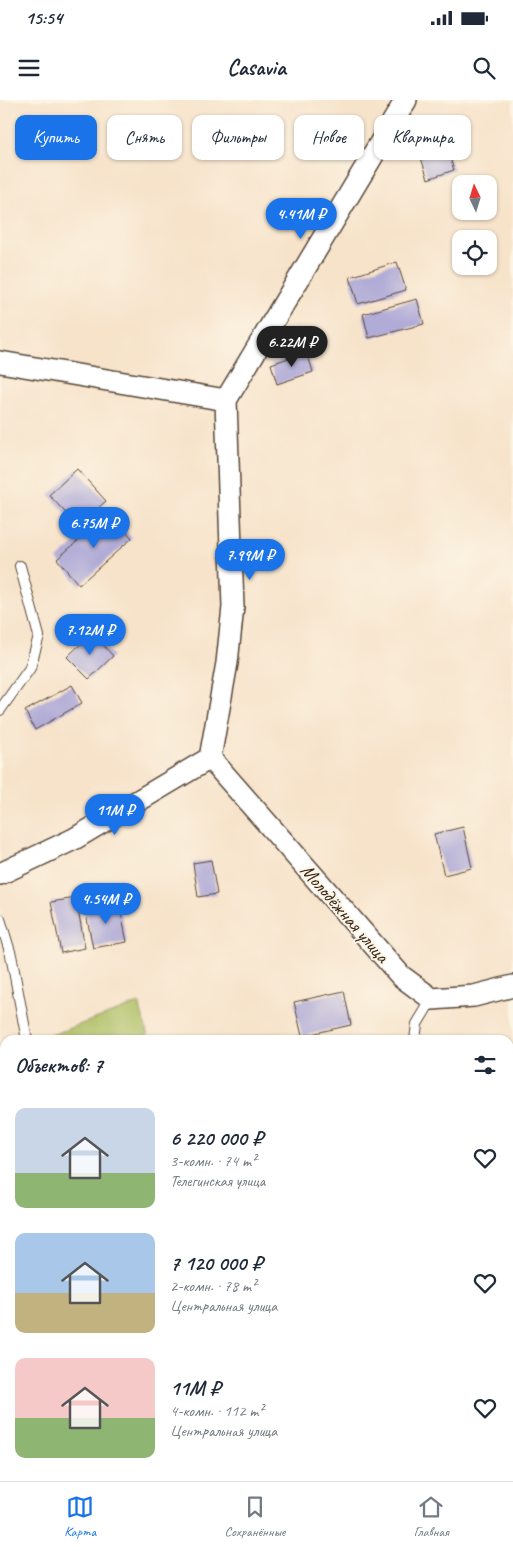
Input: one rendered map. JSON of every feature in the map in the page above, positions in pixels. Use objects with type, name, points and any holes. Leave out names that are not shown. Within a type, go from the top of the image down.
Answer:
[{"type":"street","points":[[0,874],[74,839],[210,758],[227,664],[233,607],[226,400],[406,100]]},
{"type":"street","points":[[0,362],[226,400]]},
{"type":"street","name":"Молодёжная улица","points":[[210,758],[401,976],[432,999]]},
{"type":"street","points":[[432,999],[474,996],[513,986]]},
{"type":"lane","points":[[0,710],[30,668],[39,636],[20,566]]},
{"type":"lane","points":[[0,919],[11,955],[26,1035]]},
{"type":"lane","points":[[416,1035],[417,1024],[432,999]]},
{"type":"green space","points":[[139,1003],[148,1035],[51,1035]]},
{"type":"building","points":[[422,160],[451,160],[454,170],[428,179]]},
{"type":"building","points":[[397,262],[406,290],[358,304],[350,277]]},
{"type":"building","points":[[417,299],[424,324],[369,338],[363,314]]},
{"type":"building","points":[[307,352],[313,372],[277,384],[271,364]]},
{"type":"building","points":[[77,469],[106,501],[78,526],[49,495]]},
{"type":"building","points":[[110,513],[132,538],[79,585],[57,559]]},
{"type":"building","points":[[92,633],[113,656],[89,679],[67,657]]},
{"type":"building","points":[[72,685],[82,703],[35,730],[25,711]]},
{"type":"building","points":[[463,827],[472,868],[444,875],[434,834]]},
{"type":"building","points":[[211,860],[217,894],[198,897],[193,863]]},
{"type":"building","points":[[76,898],[85,948],[61,953],[51,902]]},
{"type":"building","points":[[119,903],[127,942],[93,948],[85,909]]},
{"type":"building","points":[[344,991],[351,1025],[302,1035],[294,1002]]}]
